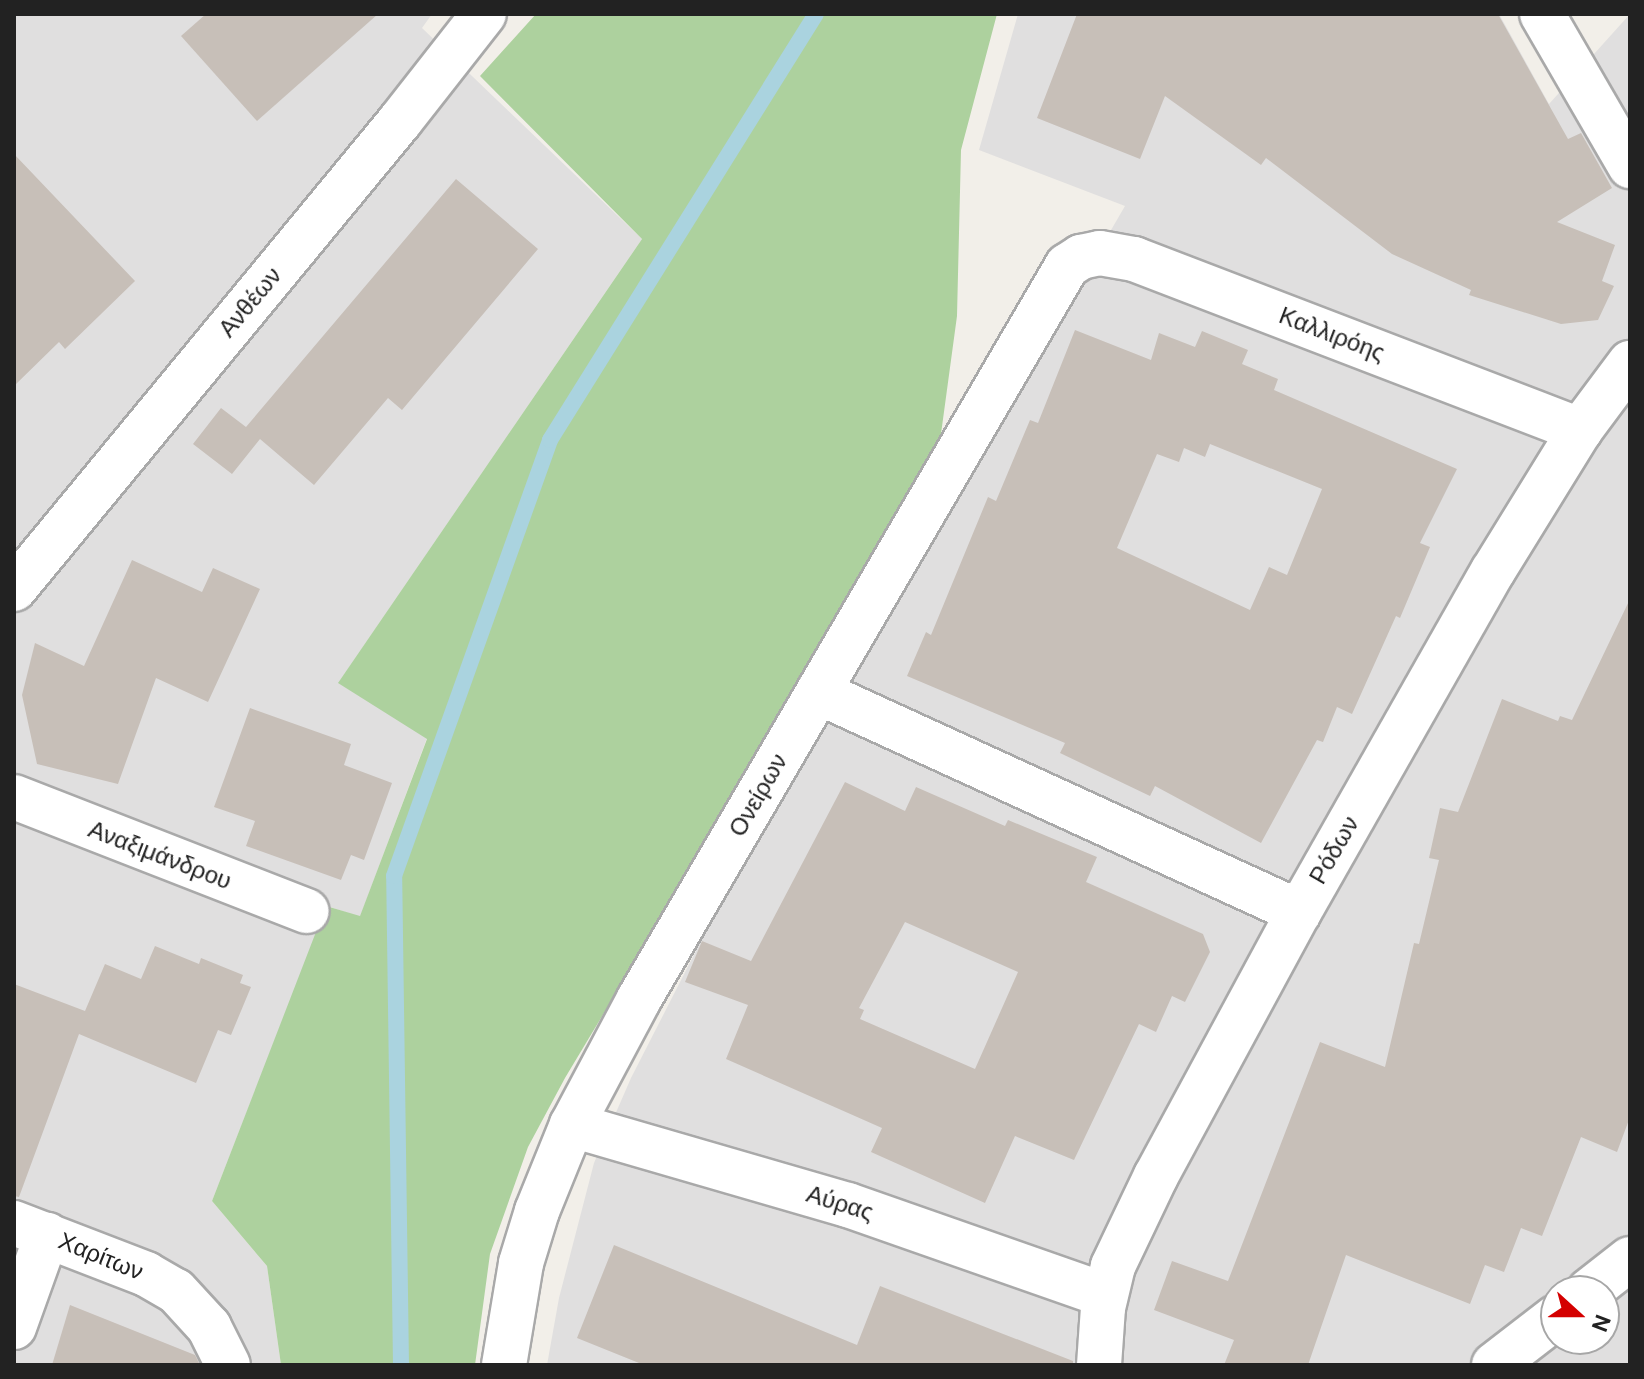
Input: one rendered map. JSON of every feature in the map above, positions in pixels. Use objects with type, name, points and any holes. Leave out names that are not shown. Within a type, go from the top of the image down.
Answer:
[{"type":"street","name":"Ανθέων","points":[[14,589],[27,545],[400,121],[484,14]]},
{"type":"street","points":[[1542,14],[1630,166]]},
{"type":"street","name":"Καλλιρόης","points":[[1081,257],[1112,254],[1155,266],[1580,430]]},
{"type":"street","name":"Ονείρων","points":[[504,1365],[521,1263],[537,1211],[572,1125],[639,999],[1057,279],[1067,266],[1081,257]]},
{"type":"street","name":"Ρόδων","points":[[1099,1365],[1105,1295],[1113,1266],[1138,1210],[1299,912],[1493,571],[1580,430],[1630,363]]},
{"type":"street","points":[[818,692],[1299,912]]},
{"type":"street","name":"Αναξιμάνδρου","points":[[14,797],[307,911]]},
{"type":"street","name":"Αύρας","points":[[572,1125],[848,1205],[1105,1295]]},
{"type":"street","points":[[14,1327],[30,1229]]},
{"type":"street","name":"Χαρίτων","points":[[30,1229],[146,1274],[184,1296],[209,1327],[228,1365]]},
{"type":"street","points":[[1610,1275],[1630,1259]]},
{"type":"street","points":[[1494,1365],[1540,1329]]},
{"type":"shaded area","points":[[14,14],[432,14],[422,28],[642,239],[339,682],[427,738],[360,917],[327,906],[212,1201],[267,1266],[281,1365],[14,1365]]},
{"type":"shaded area","points":[[1018,14],[1499,14],[1549,104],[1630,14],[1630,1365],[547,1365],[559,1298],[594,1163],[631,1078],[701,941],[1125,206],[979,150]]},
{"type":"green space","points":[[536,14],[997,14],[961,150],[957,316],[938,456],[565,1078],[528,1147],[490,1254],[475,1365],[281,1365],[267,1266],[212,1201],[326,906],[360,916],[427,739],[338,683],[642,239],[480,76]]},
{"type":"building","points":[[206,14],[378,14],[257,121],[181,36]]},
{"type":"building","points":[[1077,14],[1498,14],[1568,139],[1581,133],[1612,188],[1557,222],[1615,245],[1602,281],[1614,286],[1598,320],[1561,324],[1469,295],[1471,290],[1392,254],[1266,158],[1261,165],[1165,96],[1140,159],[1037,118]]},
{"type":"building","points":[[14,154],[135,281],[65,349],[59,342],[14,386]]},
{"type":"building","points":[[456,179],[538,249],[402,410],[388,398],[314,485],[260,439],[232,474],[193,444],[221,408],[246,427]]},
{"type":"building","points":[[1075,330],[1151,360],[1159,333],[1195,347],[1202,331],[1248,350],[1242,364],[1278,379],[1274,390],[1457,469],[1420,543],[1430,547],[1400,618],[1396,616],[1352,714],[1337,707],[1323,742],[1317,740],[1261,843],[1155,786],[1150,796],[1060,753],[1065,743],[907,676],[926,632],[931,635],[988,497],[996,501],[1030,420],[1038,423]],"holes":[[[1210,444],[1322,489],[1287,575],[1269,567],[1250,610],[1117,548],[1157,454],[1179,462],[1184,448],[1205,457]]]},
{"type":"building","points":[[132,560],[202,592],[213,568],[260,589],[208,702],[156,678],[118,784],[37,764],[22,695],[35,643],[84,666]]},
{"type":"building","points":[[1630,599],[1630,1117],[1617,1152],[1581,1137],[1542,1236],[1521,1228],[1504,1272],[1485,1265],[1470,1304],[1346,1255],[1308,1365],[1224,1365],[1234,1340],[1154,1310],[1172,1261],[1228,1281],[1320,1042],[1385,1067],[1414,943],[1419,944],[1439,860],[1429,858],[1440,808],[1458,812],[1502,699],[1558,721],[1560,716],[1572,720]]},
{"type":"building","points":[[250,708],[351,744],[344,765],[392,783],[364,860],[351,855],[341,880],[246,846],[255,821],[214,807]]},
{"type":"building","points":[[845,782],[905,811],[916,787],[1005,826],[1008,820],[1097,857],[1086,882],[1203,934],[1210,952],[1185,1002],[1172,996],[1156,1032],[1139,1024],[1074,1160],[1015,1136],[985,1203],[871,1152],[882,1128],[726,1059],[748,1005],[685,982],[702,941],[751,961]],"holes":[[[905,922],[1018,972],[975,1069],[860,1019],[864,1010],[859,1008]]]},
{"type":"building","points":[[155,946],[199,964],[201,958],[243,975],[240,983],[251,987],[231,1035],[218,1030],[196,1083],[79,1034],[19,1197],[14,1196],[14,984],[85,1011],[105,964],[141,979]]},
{"type":"building","points":[[614,1245],[857,1345],[880,1286],[1073,1361],[1073,1365],[644,1365],[577,1338]]},
{"type":"building","points":[[70,1305],[195,1355],[200,1365],[52,1365]]},
{"type":"waterway","points":[[401,1365],[394,876],[550,440],[816,14]]}]
